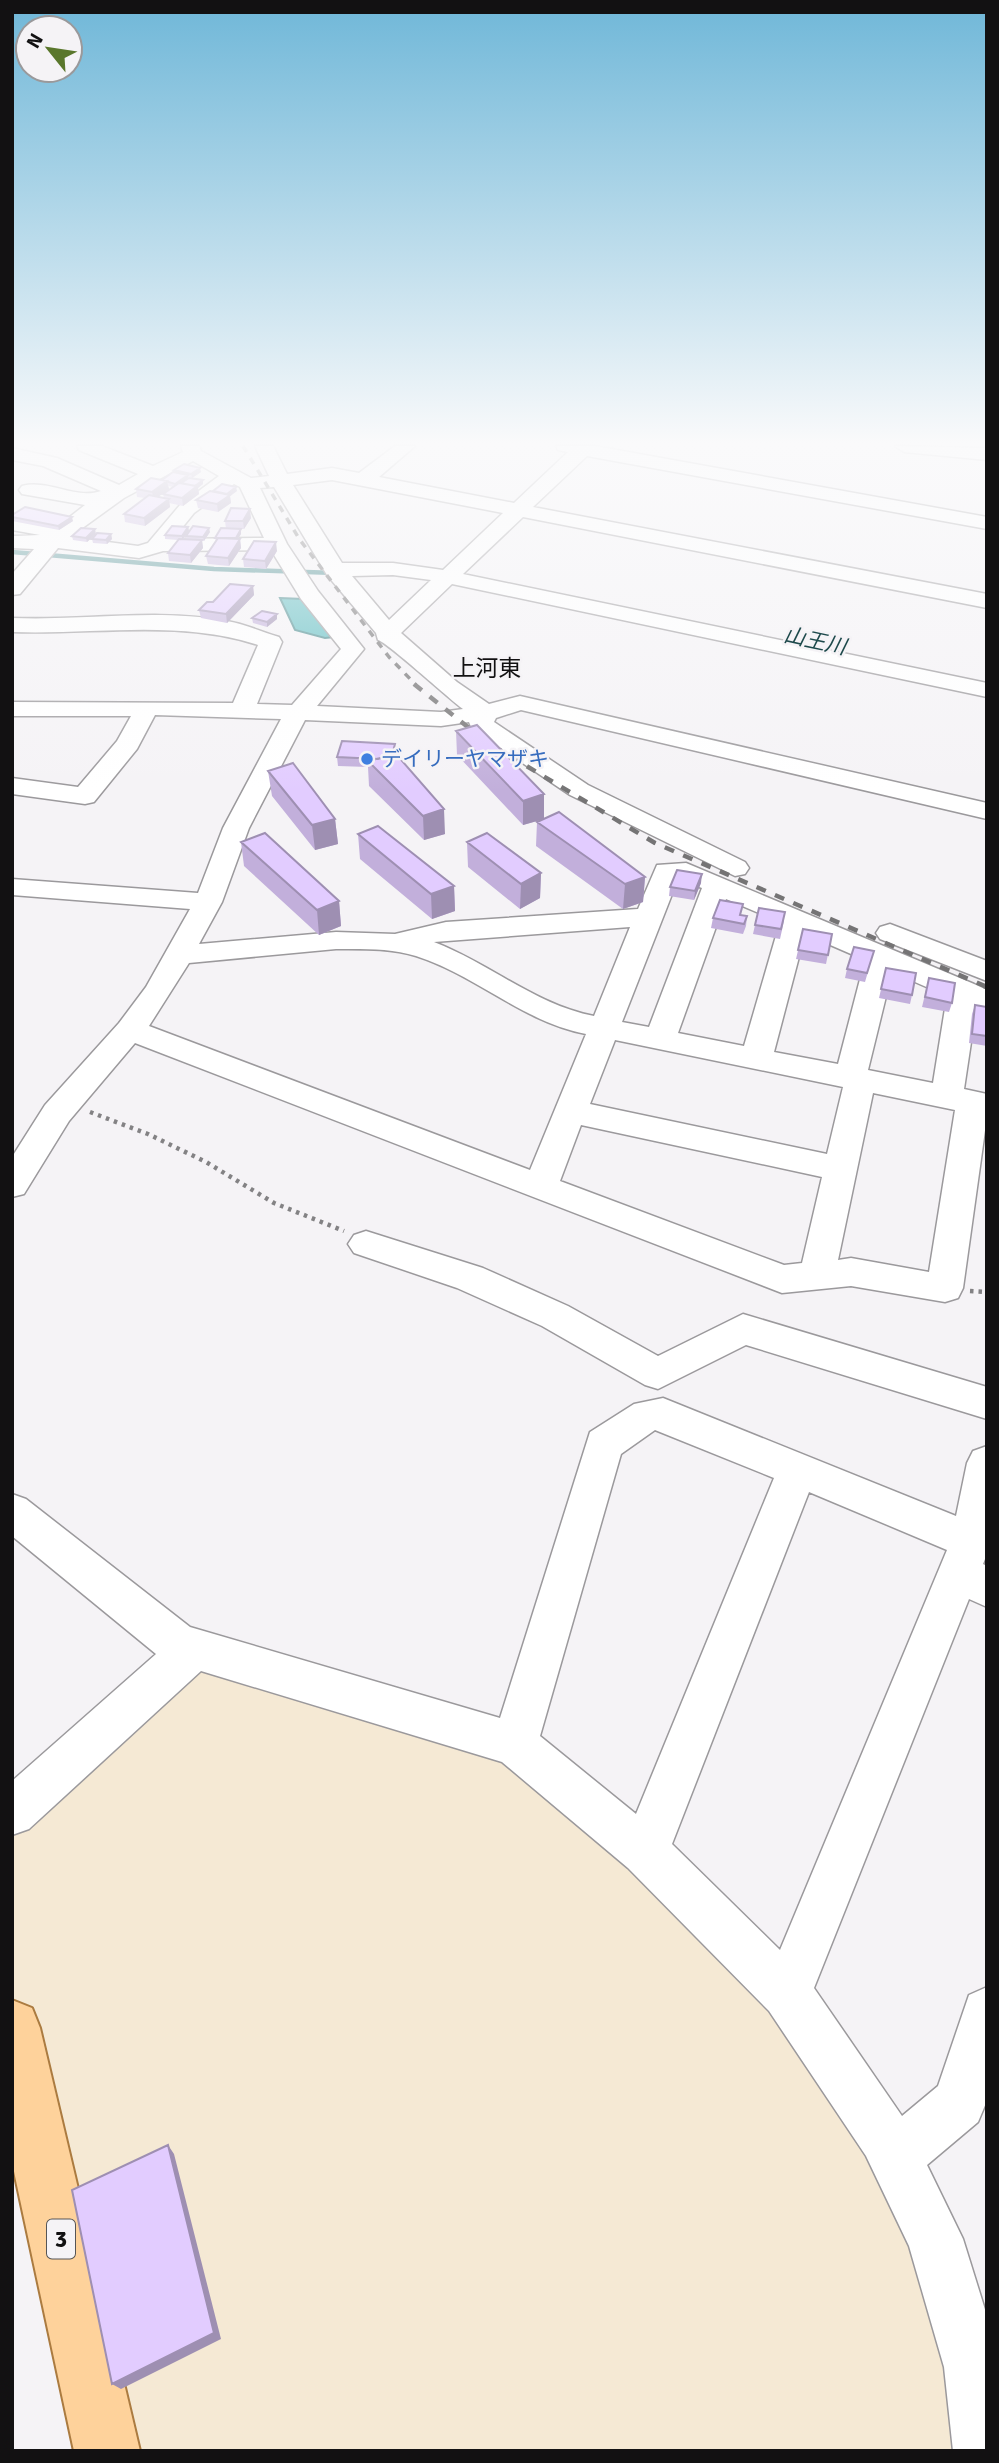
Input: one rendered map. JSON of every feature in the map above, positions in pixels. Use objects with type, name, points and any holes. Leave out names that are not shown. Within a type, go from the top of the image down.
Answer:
[{"type":"main road","name":"3","points":[[12,2028],[107,2451]]},
{"type":"street","points":[[12,589],[35,561]]},
{"type":"street","points":[[12,1185],[66,1103],[130,1030],[159,990],[208,902],[236,828],[298,713],[353,649],[288,561]]},
{"type":"street","points":[[330,561],[386,635],[444,687],[485,713]]},
{"type":"street","points":[[386,635],[464,561]]},
{"type":"street","points":[[781,561],[987,601]]},
{"type":"street","points":[[338,575],[443,581],[987,690]]},
{"type":"street","points":[[443,581],[987,702]]},
{"type":"street","points":[[12,625],[68,627],[96,622],[178,622],[228,628],[271,642],[242,710]]},
{"type":"street","points":[[12,709],[242,710],[441,719],[485,713],[520,704],[531,705],[987,811]]},
{"type":"street","points":[[12,786],[85,796],[128,744],[146,708]]},
{"type":"street","points":[[485,713],[481,724],[579,790],[653,829],[979,988]]},
{"type":"street","points":[[540,1186],[667,871],[686,872],[881,955],[979,988]]},
{"type":"street","points":[[660,1040],[717,885]]},
{"type":"street","points":[[12,887],[208,902]]},
{"type":"street","points":[[395,943],[446,931],[648,918]]},
{"type":"street","points":[[756,1059],[795,918]]},
{"type":"street","points":[[178,955],[356,940],[420,947],[466,965],[523,1002],[551,1015],[660,1040],[969,1101]]},
{"type":"street","points":[[817,1275],[881,955]]},
{"type":"street","points":[[130,1030],[782,1279],[851,1272],[945,1288],[969,1101],[979,988]]},
{"type":"street","points":[[570,1111],[840,1169]]},
{"type":"street","points":[[366,1244],[470,1278],[531,1305],[658,1374]]},
{"type":"street","points":[[658,1374],[743,1329],[987,1403]]},
{"type":"street","points":[[658,1374],[663,1414]]},
{"type":"street","points":[[515,1744],[604,1444],[648,1415],[663,1414],[798,1469],[972,1567]]},
{"type":"street","points":[[787,1993],[972,1567],[987,1463]]},
{"type":"street","points":[[645,1852],[798,1469]]},
{"type":"street","points":[[12,1511],[177,1644],[515,1744],[645,1852],[787,1993],[885,2137],[934,2239],[973,2367],[983,2451]]},
{"type":"street","points":[[12,1812],[194,1649]]},
{"type":"street","points":[[895,2157],[959,2103],[987,2013]]},
{"type":"path","points":[[66,1103],[148,1133],[206,1162],[274,1203],[355,1235],[366,1244]]},
{"type":"shaded area","points":[[194,1649],[515,1744],[645,1851],[885,2137],[983,2451],[107,2451],[12,2031],[12,1812]]},
{"type":"water","points":[[280,598],[303,599],[335,637],[325,638],[295,630]]},
{"type":"building","points":[[230,584],[253,586],[226,614],[199,610],[207,602],[213,602]]},
{"type":"building","points":[[262,611],[277,614],[267,622],[252,618]]},
{"type":"building","points":[[477,725],[544,794],[523,801],[456,731]]},
{"type":"building","points":[[342,741],[395,744],[392,755],[378,759],[337,757]]},
{"type":"building","points":[[396,754],[444,809],[423,816],[368,761]]},
{"type":"building","points":[[293,763],[335,819],[312,825],[268,771]]},
{"type":"building","points":[[559,812],[645,877],[625,884],[537,822]]},
{"type":"building","points":[[378,826],[454,886],[431,894],[358,834]]},
{"type":"building","points":[[265,833],[339,901],[317,910],[241,842]]},
{"type":"building","points":[[487,833],[541,873],[521,884],[467,842]]},
{"type":"building","points":[[677,870],[702,874],[695,891],[670,887]]},
{"type":"building","points":[[720,900],[743,904],[740,915],[747,916],[744,924],[713,918]]},
{"type":"building","points":[[759,908],[785,912],[781,929],[755,925]]},
{"type":"building","points":[[803,929],[832,934],[828,955],[798,950]]},
{"type":"building","points":[[854,947],[874,951],[867,973],[847,969]]},
{"type":"building","points":[[886,968],[916,973],[912,995],[881,989]]},
{"type":"building","points":[[929,978],[955,983],[952,1003],[925,997]]},
{"type":"building","points":[[975,1005],[987,1007],[987,1036],[972,1034]]},
{"type":"building","points":[[168,2145],[214,2333],[112,2384],[72,2190]]},
{"type":"waterway","name":"山王川","points":[[118,561],[214,569],[336,573]]},
{"type":"railway","points":[[316,561],[389,657],[416,685]]},
{"type":"railway","points":[[414,684],[488,743],[655,843],[987,987],[984,986]]},
{"type":"place","name":"デイリーヤマザキ","points":[[367,759]]},
{"type":"district","name":"上河東","points":[[487,668]]}]
